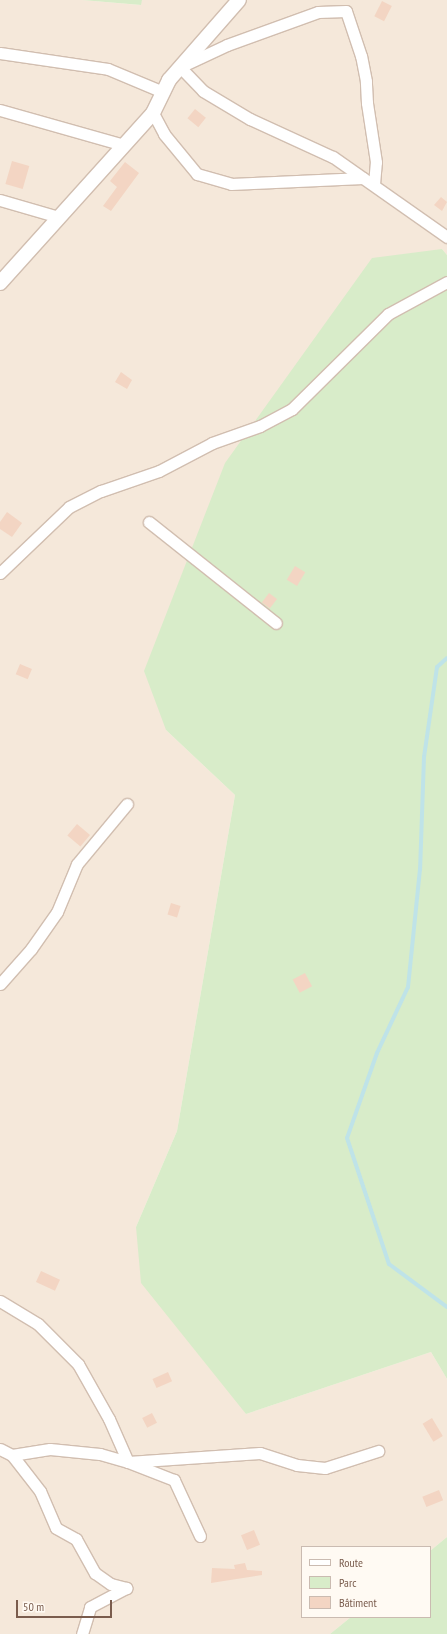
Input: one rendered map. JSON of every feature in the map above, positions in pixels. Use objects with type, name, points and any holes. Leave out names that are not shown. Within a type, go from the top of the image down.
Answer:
[{"type":"street","points":[[0,283],[153,113],[169,80],[239,0]]},
{"type":"street","points":[[180,67],[227,45],[318,12],[346,11],[361,56],[366,81],[366,103],[376,162],[374,184]]},
{"type":"street","points":[[0,53],[108,69],[163,92]]},
{"type":"street","points":[[180,67],[204,91],[250,120],[333,157],[447,236]]},
{"type":"street","points":[[0,110],[124,145]]},
{"type":"street","points":[[153,113],[164,134],[196,174],[231,184],[363,178]]},
{"type":"street","points":[[0,200],[59,217]]},
{"type":"street","points":[[0,573],[69,507],[101,491],[159,471],[212,443],[260,426],[292,409],[388,314],[447,282]]},
{"type":"street","points":[[149,522],[276,623]]},
{"type":"street","points":[[0,984],[31,949],[57,912],[77,864],[127,804]]},
{"type":"street","points":[[0,1301],[38,1324],[78,1364],[108,1419],[128,1462]]},
{"type":"street","points":[[0,1449],[12,1455],[40,1490],[56,1528],[76,1539],[95,1573],[111,1584],[126,1588],[90,1607],[82,1634]]},
{"type":"street","points":[[12,1455],[50,1449],[100,1454],[128,1462],[174,1480],[200,1536]]},
{"type":"street","points":[[128,1462],[260,1453],[297,1465],[325,1468],[378,1451]]},
{"type":"shaded area","points":[[0,0],[82,0],[140,5],[142,0],[447,0],[447,255],[442,249],[166,730],[235,795],[177,1131],[136,1227],[246,1414],[431,1352],[447,1379],[447,1537],[431,1550],[431,1546],[301,1546],[301,1618],[350,1618],[330,1634],[0,1634]]},
{"type":"green space","points":[[82,0],[142,0],[141,5]]},
{"type":"green space","points":[[442,249],[447,255],[447,1379],[431,1352],[246,1414],[141,1283],[136,1227],[177,1131],[235,795],[166,730],[144,671],[225,463],[372,258]]},
{"type":"green space","points":[[447,1537],[447,1634],[330,1634],[350,1618],[431,1618],[431,1550]]},
{"type":"building","points":[[382,1],[392,6],[384,21],[374,16]]},
{"type":"building","points":[[195,109],[206,118],[198,127],[187,118]]},
{"type":"building","points":[[12,161],[29,166],[23,189],[5,184]]},
{"type":"building","points":[[125,162],[139,173],[111,211],[103,206],[117,187],[110,181]]},
{"type":"building","points":[[441,197],[447,202],[442,211],[434,205]]},
{"type":"building","points":[[121,372],[132,380],[127,389],[115,382]]},
{"type":"building","points":[[7,512],[22,523],[12,537],[0,529],[0,522]]},
{"type":"building","points":[[295,566],[305,572],[297,586],[287,580]]},
{"type":"building","points":[[269,593],[277,599],[270,609],[262,603]]},
{"type":"building","points":[[20,664],[32,669],[28,679],[16,674]]},
{"type":"building","points":[[77,824],[90,835],[80,846],[67,835]]},
{"type":"building","points":[[171,903],[181,906],[177,917],[167,914]]},
{"type":"building","points":[[305,973],[312,986],[300,993],[293,980]]},
{"type":"building","points":[[41,1271],[60,1280],[55,1291],[36,1282]]},
{"type":"building","points":[[168,1372],[172,1381],[157,1388],[152,1379]]},
{"type":"building","points":[[152,1413],[157,1423],[147,1428],[142,1418]]},
{"type":"building","points":[[432,1418],[443,1436],[433,1442],[423,1424]]},
{"type":"building","points":[[439,1490],[443,1500],[426,1507],[422,1497]]},
{"type":"building","points":[[254,1530],[260,1545],[247,1550],[241,1535]]},
{"type":"building","points":[[245,1563],[247,1570],[262,1571],[262,1575],[211,1583],[212,1568],[235,1569],[234,1565]]},
{"type":"waterway","points":[[447,658],[437,667],[424,757],[420,869],[408,987],[377,1053],[347,1138],[389,1264],[447,1307]]}]
